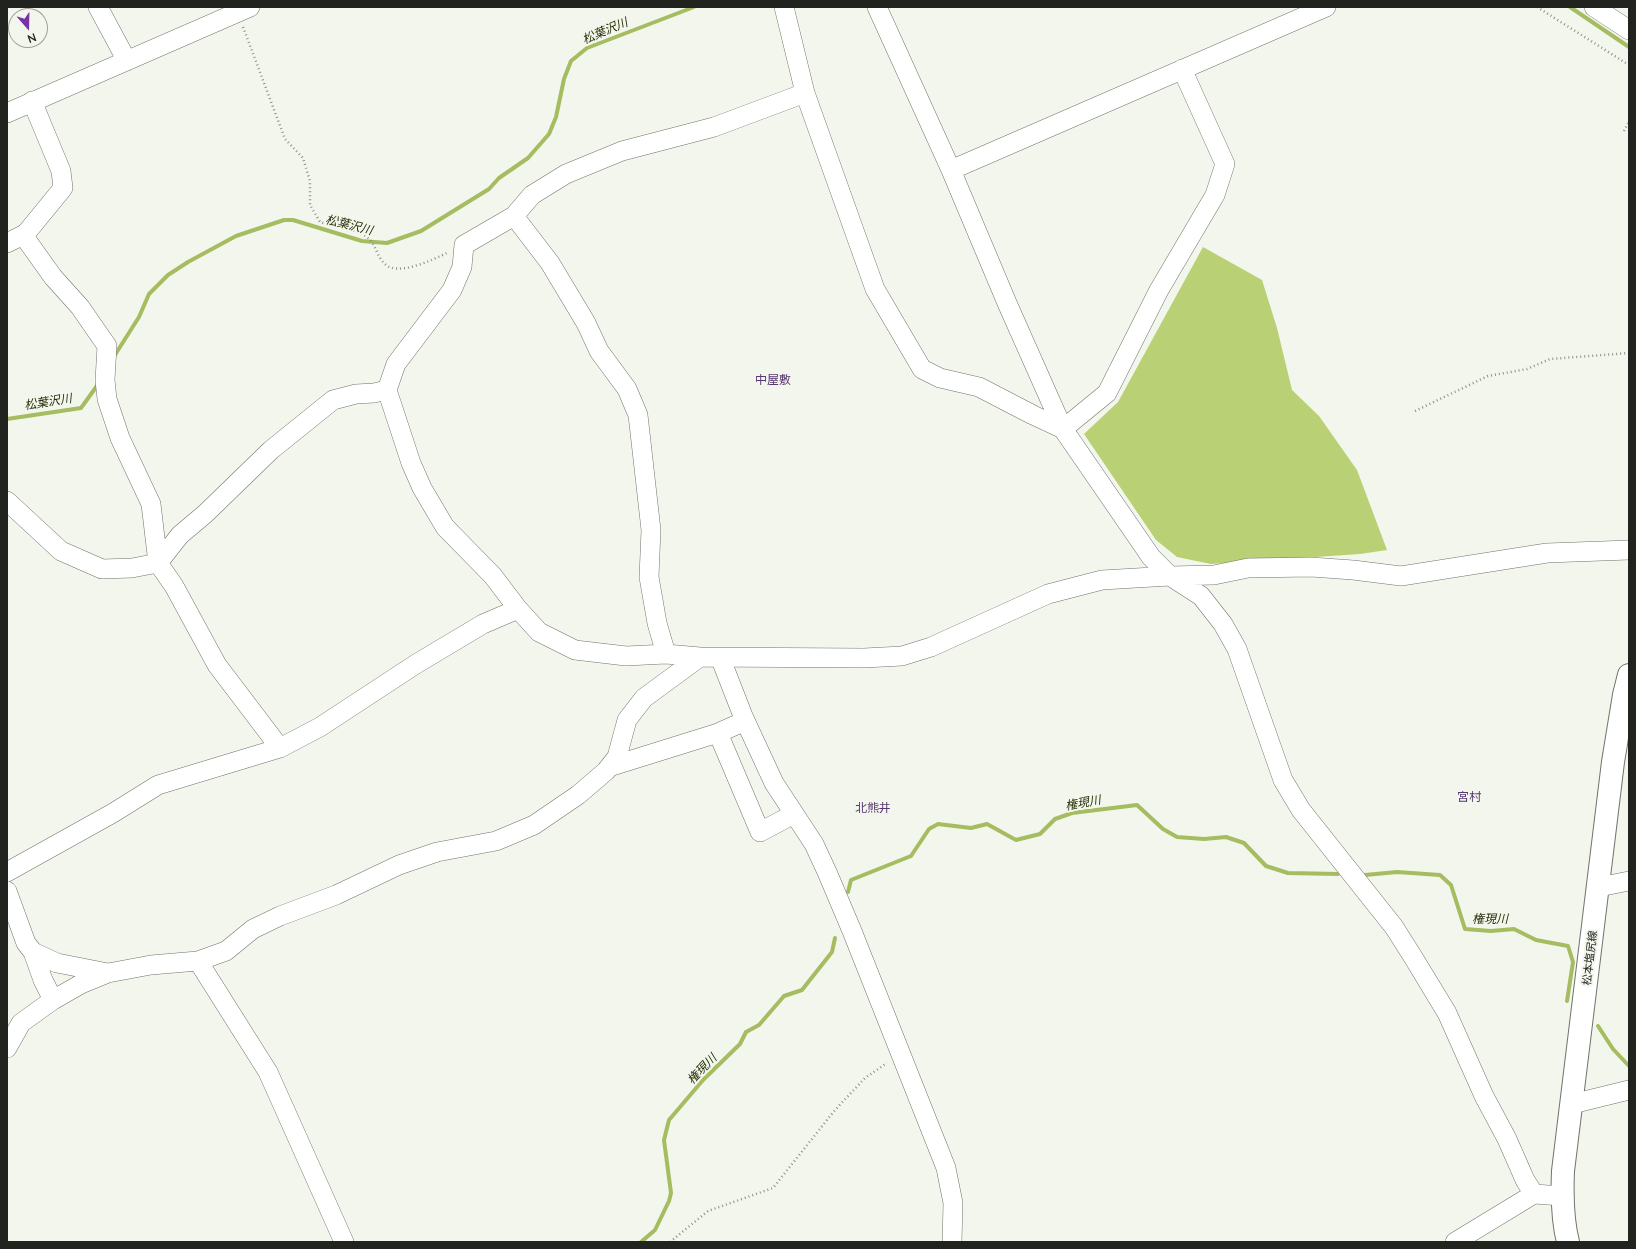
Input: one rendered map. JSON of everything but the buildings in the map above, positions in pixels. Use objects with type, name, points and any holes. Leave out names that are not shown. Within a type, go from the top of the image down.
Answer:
[{"type":"main road","name":"松本塩尻線","points":[[1568,1242],[1564,1227],[1562,1196],[1563,1172],[1599,887],[1613,762],[1624,695],[1629,675]]},
{"type":"street","points":[[98,7],[127,61]]},
{"type":"street","points":[[784,7],[805,93],[875,289],[922,369],[940,378],[978,387],[1063,429]]},
{"type":"street","points":[[877,7],[951,170],[1007,303],[1063,429],[1151,557],[1170,576],[1201,596],[1223,624],[1237,649],[1283,780],[1301,810],[1394,927],[1447,1013],[1484,1096],[1507,1139],[1525,1180],[1534,1194]]},
{"type":"street","points":[[951,170],[1326,7]]},
{"type":"street","points":[[1594,7],[1629,30]]},
{"type":"street","points":[[7,112],[244,10]]},
{"type":"street","points":[[1063,429],[1107,393],[1159,290],[1215,195],[1225,164],[1182,69]]},
{"type":"street","points":[[805,93],[714,127],[622,151],[566,174],[532,195],[514,216],[464,245],[462,267],[452,290],[396,364],[387,390],[411,463],[422,488],[445,527],[493,576],[518,609],[539,632],[575,650],[626,656],[666,654],[700,657],[864,658],[902,656],[931,647],[1048,594],[1102,580],[1214,575],[1248,568],[1353,570],[1401,576],[1547,553],[1629,550]]},
{"type":"street","points":[[32,101],[61,171],[63,188],[15,239],[53,277],[80,307],[107,346],[105,380],[107,399],[120,438],[151,504],[158,563],[174,586],[217,664],[280,748]]},
{"type":"street","points":[[514,216],[550,264],[586,323],[599,350],[627,389],[638,415],[651,530],[649,577],[657,623],[666,654]]},
{"type":"street","points":[[7,501],[61,551],[102,569],[132,568],[158,563],[180,535],[205,514],[272,450],[333,400],[356,394],[374,393],[387,390]]},
{"type":"street","points":[[7,872],[158,786],[280,748],[320,727],[416,664],[483,624],[518,609]]},
{"type":"street","points":[[7,1048],[14,1022],[81,984],[108,973],[151,965],[198,961],[226,952],[253,929],[280,916],[336,895],[399,865],[437,852],[496,840],[534,825],[578,795],[609,767],[617,757],[627,720],[644,698],[700,657]]},
{"type":"street","points":[[720,657],[745,721],[774,783],[814,844],[827,872],[946,1168],[953,1203],[952,1242]]},
{"type":"street","points":[[609,767],[718,733],[745,721]]},
{"type":"street","points":[[718,733],[760,832],[794,814]]},
{"type":"street","points":[[1599,887],[1629,881]]},
{"type":"street","points":[[7,891],[26,943],[34,952],[58,963],[108,973]]},
{"type":"street","points":[[34,952],[43,980],[53,1000]]},
{"type":"street","points":[[198,961],[268,1072],[344,1242]]},
{"type":"street","points":[[1572,1104],[1629,1090]]},
{"type":"street","points":[[1455,1242],[1534,1194],[1562,1196]]},
{"type":"path","points":[[1537,7],[1629,64]]},
{"type":"path","points":[[244,10],[285,139],[303,158],[310,181],[310,205],[320,222],[362,234],[375,245],[384,264],[395,269],[424,264],[464,245]]},
{"type":"path","points":[[1624,131],[1629,121]]},
{"type":"path","points":[[1415,411],[1488,376],[1527,369],[1550,359],[1629,353]]},
{"type":"path","points":[[670,1242],[708,1211],[773,1188],[834,1110],[865,1078],[900,1053]]},
{"type":"green space","points":[[1203,247],[1262,280],[1277,328],[1292,390],[1319,416],[1357,470],[1387,550],[1360,554],[1211,564],[1177,557],[1156,540],[1084,434],[1118,402]]},
{"type":"waterway","name":"松葉沢川","points":[[113,358],[139,317],[149,294],[168,275],[188,262],[236,236],[284,220],[293,220],[362,241],[387,243],[421,231],[489,189],[499,178],[528,158],[549,134],[556,117],[564,79],[571,61],[587,48],[694,7]]},
{"type":"waterway","points":[[1570,7],[1629,47]]},
{"type":"waterway","name":"松葉沢川","points":[[7,419],[81,408],[99,383]]},
{"type":"waterway","name":"権現川","points":[[848,892],[851,880],[911,856],[929,829],[938,824],[971,828],[987,824],[1016,840],[1040,834],[1055,819],[1072,813],[1137,805],[1163,829],[1177,837],[1204,839],[1226,837],[1244,843],[1266,866],[1288,873],[1338,874]]},
{"type":"waterway","name":"権現川","points":[[1365,875],[1397,872],[1440,875],[1451,885],[1465,929],[1491,931],[1514,929],[1536,940],[1568,946],[1573,962],[1567,1001]]},
{"type":"waterway","name":"権現川","points":[[641,1242],[655,1230],[669,1201],[671,1193],[664,1140],[669,1120],[703,1080],[740,1044],[746,1032],[759,1025],[784,996],[802,990],[832,952],[835,938]]},
{"type":"waterway","name":"権現川","points":[[1598,1026],[1613,1049],[1629,1066]]},
{"type":"district","name":"中屋敷","points":[[773,380]]},
{"type":"district","name":"宮村","points":[[1469,797]]},
{"type":"district","name":"北熊井","points":[[873,808]]}]
